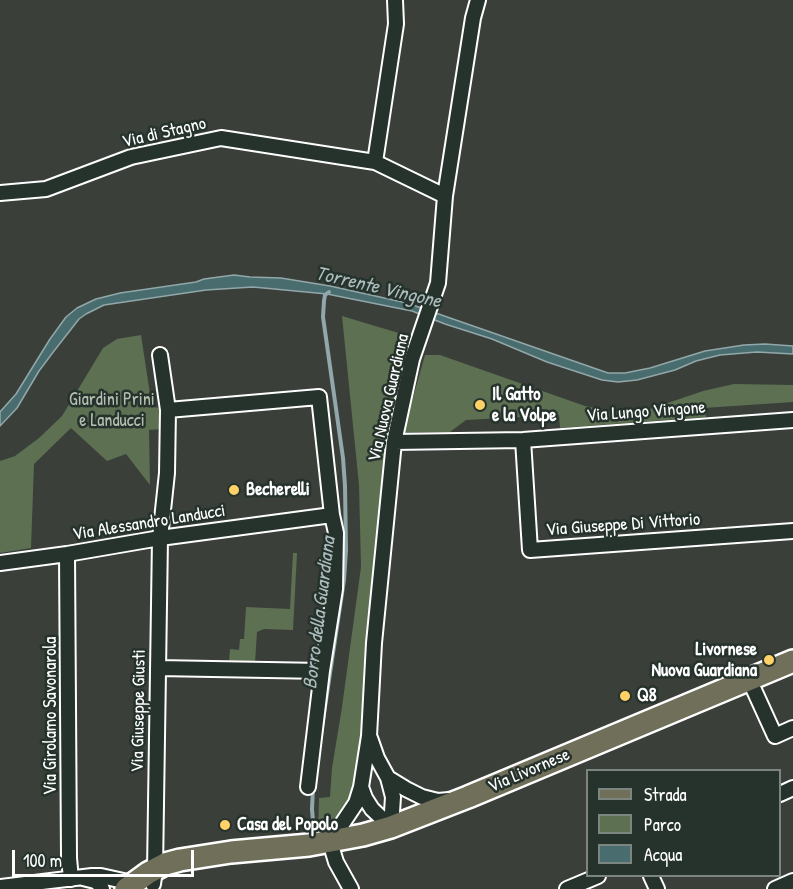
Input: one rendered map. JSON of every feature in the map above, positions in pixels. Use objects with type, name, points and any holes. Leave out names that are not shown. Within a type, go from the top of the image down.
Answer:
[{"type":"main road","name":"Via Livornese","points":[[145,884],[165,864],[180,860],[231,852],[330,842],[391,827],[793,661]]},
{"type":"street","points":[[375,162],[396,24],[395,0]]},
{"type":"street","name":"Via Nuova Guardiana","points":[[330,842],[356,803],[361,787],[369,736],[374,644],[394,442],[412,359],[438,283],[446,196],[473,18],[478,0]]},
{"type":"street","name":"Via di Stagno","points":[[0,193],[46,189],[131,157],[220,138],[375,162],[446,196]]},
{"type":"street","name":"Via Giuseppe Giusti","points":[[145,884],[158,668],[160,538],[167,473],[168,410],[160,355]]},
{"type":"street","points":[[168,410],[319,397],[336,533],[335,589],[322,671],[308,787]]},
{"type":"street","name":"Via Lungo Vingone","points":[[394,442],[523,440],[793,420]]},
{"type":"street","name":"Via Giuseppe Di Vittorio","points":[[523,440],[530,550],[793,531]]},
{"type":"street","name":"Via Alessandro Landucci","points":[[4,562],[332,515]]},
{"type":"street","name":"Via Girolamo Savonarola","points":[[67,554],[69,858],[74,878]]},
{"type":"street","points":[[158,668],[322,671]]},
{"type":"street","points":[[749,679],[775,736],[793,728]]},
{"type":"street","name":"Via Nuova Guardiana","points":[[369,736],[388,778],[393,797],[391,827]]},
{"type":"street","points":[[388,778],[414,793],[438,801],[468,797]]},
{"type":"street","points":[[361,787],[372,809],[391,827]]},
{"type":"street","points":[[330,842],[336,862],[351,889]]},
{"type":"street","points":[[0,887],[101,876],[145,884]]},
{"type":"street","points":[[567,889],[596,877]]},
{"type":"street","points":[[74,878],[95,881],[103,887]]},
{"type":"street","points":[[775,889],[793,881]]},
{"type":"green space","points":[[342,316],[412,337],[386,453],[366,728],[353,804],[325,836],[318,838],[319,798],[330,797],[332,768],[361,567],[359,485]]},
{"type":"green space","name":"Giardini Prini e Landucci","points":[[141,335],[152,407],[160,408],[162,429],[149,430],[150,485],[126,454],[107,461],[71,428],[34,464],[31,548],[0,553],[0,461],[15,456],[39,438],[62,416],[103,348],[117,339]]},
{"type":"green space","points":[[425,355],[440,355],[585,406],[615,412],[647,410],[703,391],[734,384],[793,385],[793,402],[704,408],[706,417],[560,428],[559,415],[466,420],[450,432],[403,433]]},
{"type":"green space","points":[[293,553],[297,553],[293,630],[264,629],[257,632],[255,663],[229,661],[230,649],[239,650],[240,639],[244,639],[246,607],[290,609]]},
{"type":"water","points":[[234,275],[281,278],[407,303],[608,373],[625,373],[650,368],[705,351],[744,345],[793,346],[793,354],[757,352],[720,355],[696,361],[675,370],[637,380],[618,382],[602,380],[547,362],[492,339],[412,311],[327,294],[253,287],[206,290],[104,305],[86,314],[79,319],[54,351],[17,408],[0,426],[0,412],[16,394],[66,317],[77,308],[96,299],[120,293]]},
{"type":"waterway","name":"Borro della Guardiana","points":[[319,747],[344,580],[346,550],[343,458],[323,317],[325,295],[329,292]]},
{"type":"waterway","name":"Borro della Guardiana","points":[[313,787],[314,834]]},
{"type":"place","name":"Il Gatto e la Volpe","points":[[480,405]]},
{"type":"place","name":"Becherelli","points":[[234,490]]},
{"type":"place","name":"Livornese Nuova Guardiana","points":[[769,660]]},
{"type":"place","name":"Q8","points":[[625,696]]},
{"type":"place","name":"Casa del Popolo","points":[[225,825]]},
{"type":"water label","name":"Torrente Vingone","points":[[378,288]]}]
